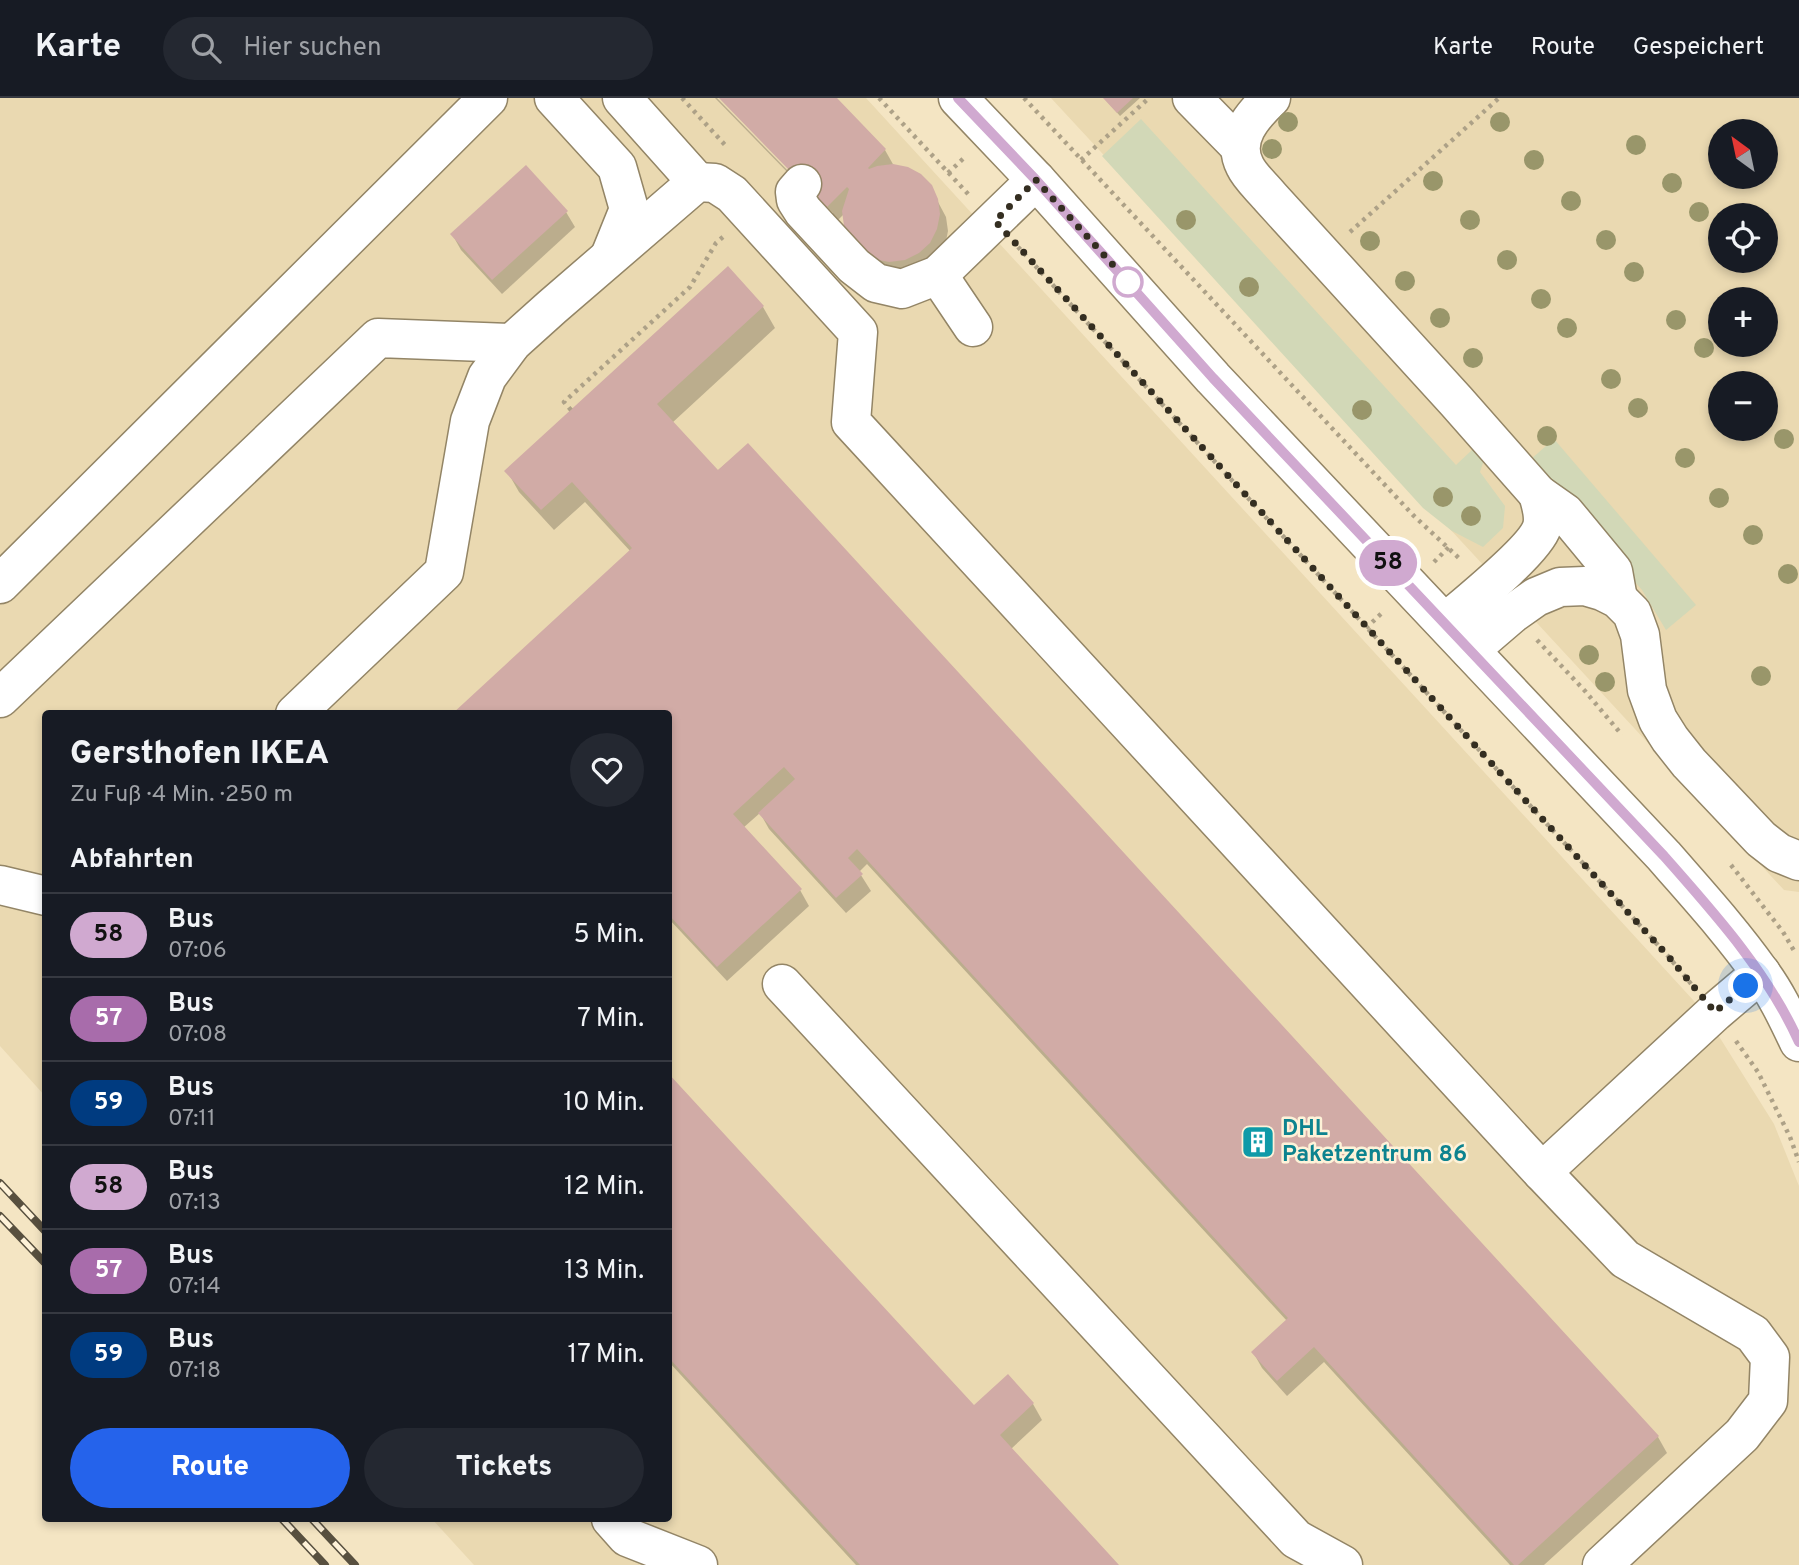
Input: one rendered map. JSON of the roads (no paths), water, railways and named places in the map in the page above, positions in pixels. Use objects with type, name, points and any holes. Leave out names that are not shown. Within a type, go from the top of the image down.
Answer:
[{"type":"street","points":[[0,584],[488,98]]},
{"type":"street","points":[[554,98],[617,167],[628,209],[610,257]]},
{"type":"street","points":[[622,98],[697,182]]},
{"type":"street","points":[[958,98],[1036,180],[1213,378],[1664,856],[1761,973],[1799,1042]]},
{"type":"street","points":[[1271,98],[1254,114],[1243,135],[1240,147],[1244,165],[1538,495],[1565,513],[1613,571],[1618,599]]},
{"type":"street","points":[[1196,99],[1240,147]]},
{"type":"street","points":[[802,184],[795,192],[796,200],[854,266],[876,284],[902,289],[939,275],[1036,180]]},
{"type":"street","points":[[299,710],[444,572],[470,421],[487,377],[512,343],[697,182],[715,183],[732,194],[858,332],[851,422],[1625,1259],[1753,1334],[1770,1357],[1768,1401],[1742,1435],[1602,1565]]},
{"type":"street","points":[[939,275],[973,327]]},
{"type":"street","points":[[0,698],[378,338],[512,343]]},
{"type":"street","points":[[1457,637],[1542,528],[1544,512],[1538,495]]},
{"type":"street","points":[[1457,637],[1560,587],[1585,586],[1618,599],[1632,613],[1640,635],[1647,690],[1658,720],[1670,739],[1689,763],[1761,839],[1779,853],[1799,861]]},
{"type":"street","points":[[0,885],[42,895]]},
{"type":"street","points":[[1542,1172],[1761,973]]},
{"type":"street","points":[[782,984],[1301,1552],[1343,1565]]},
{"type":"street","points":[[627,1540],[698,1565]]},
{"type":"railway","points":[[0,1183],[42,1228]]},
{"type":"railway","points":[[0,1216],[42,1260]]},
{"type":"railway","points":[[285,1522],[325,1565]]},
{"type":"railway","points":[[315,1522],[355,1565]]},
{"type":"place","name":"DHL Paketzentrum 86","points":[[1258,1142]]}]
